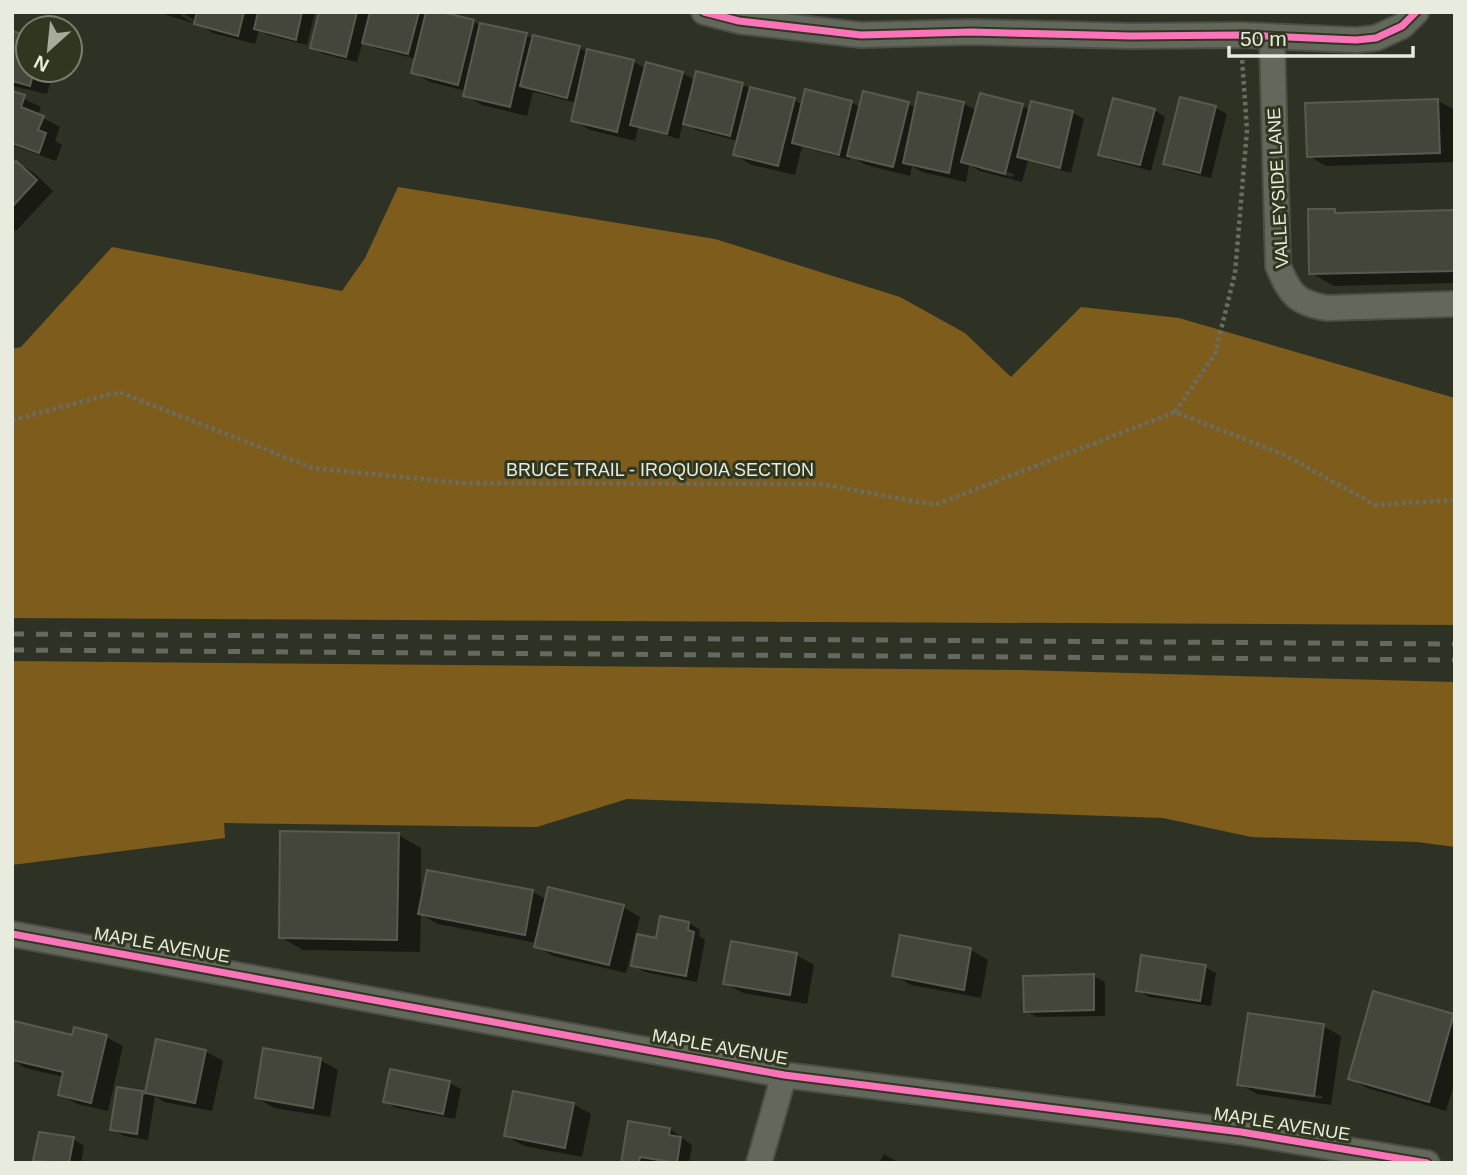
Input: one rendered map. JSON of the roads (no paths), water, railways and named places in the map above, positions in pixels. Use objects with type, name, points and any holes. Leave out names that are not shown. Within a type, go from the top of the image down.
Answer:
[{"type":"street","points":[[704,12],[739,21],[861,35],[971,33],[1131,24],[1272,38],[1356,40],[1376,38],[1402,26],[1416,12]]},
{"type":"street","name":"VALLEYSIDE LANE","points":[[1272,38],[1278,267],[1288,290],[1311,306],[1327,309],[1455,304]]},
{"type":"street","name":"MAPLE AVENUE","points":[[12,934],[784,1075],[1241,1132],[1427,1163]]},
{"type":"street","points":[[758,1163],[784,1075]]},
{"type":"railway","points":[[12,634],[1455,644]]},
{"type":"railway","points":[[12,650],[1455,660]]}]
